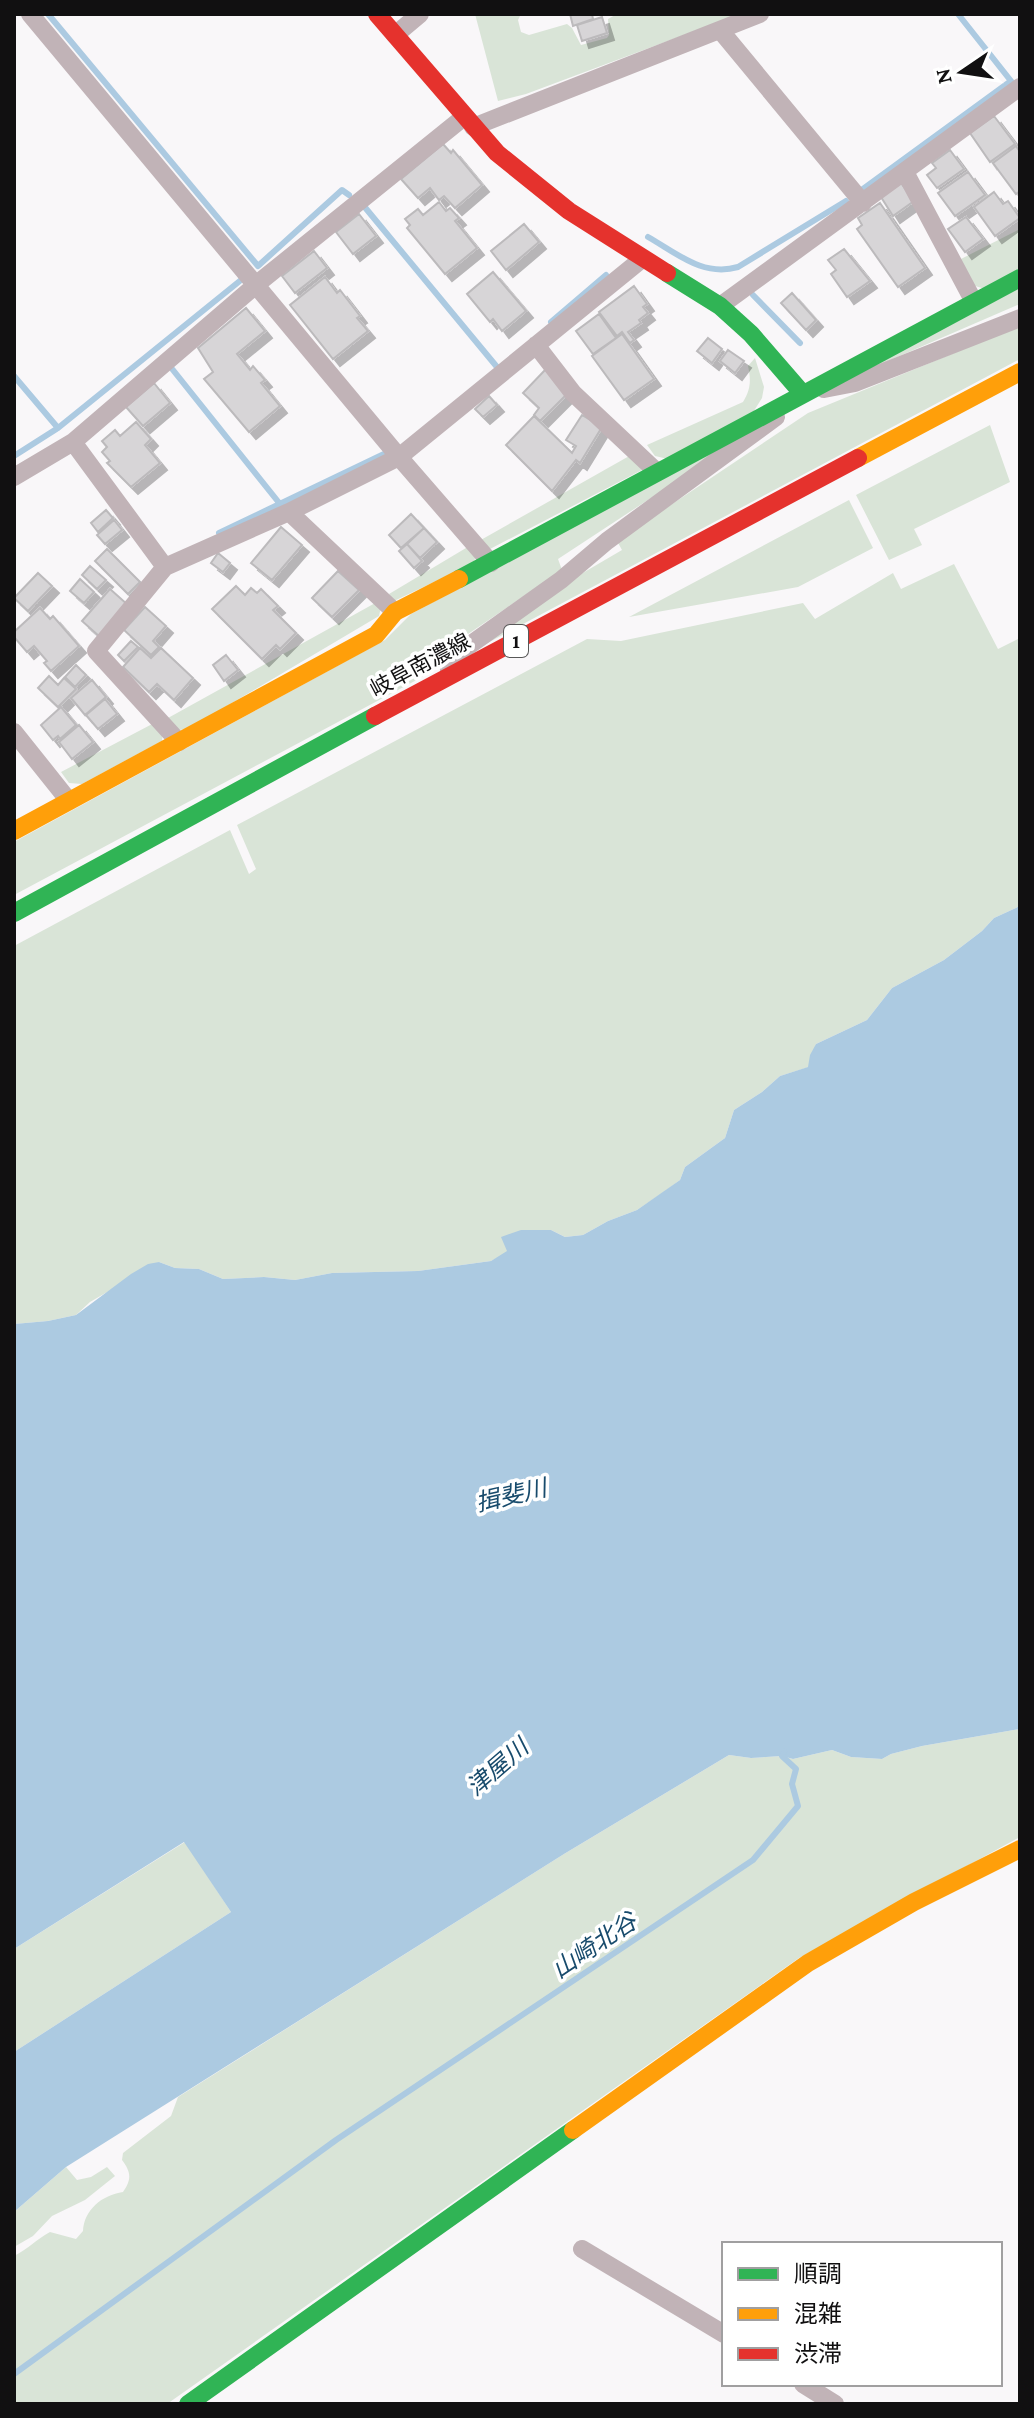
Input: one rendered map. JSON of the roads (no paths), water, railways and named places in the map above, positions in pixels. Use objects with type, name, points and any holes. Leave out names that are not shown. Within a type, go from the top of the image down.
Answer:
[{"type":"street","points":[[30,14],[491,563]]},
{"type":"street","points":[[377,14],[497,153],[533,183],[642,259],[720,306],[751,334],[802,393]]},
{"type":"street","points":[[395,35],[420,14]]},
{"type":"street","points":[[14,477],[73,442],[257,284],[469,122],[760,14]]},
{"type":"street","points":[[720,30],[863,203]]},
{"type":"street","points":[[720,306],[1020,87]]},
{"type":"street","points":[[905,172],[974,302]]},
{"type":"street","points":[[179,742],[96,651],[165,567],[289,512],[399,457],[642,259]]},
{"type":"street","points":[[14,831],[376,635],[395,612],[1020,278]]},
{"type":"street","points":[[440,682],[467,647],[763,429],[802,393],[855,383],[1020,318]]},
{"type":"street","points":[[536,345],[573,393],[657,472]]},
{"type":"street","name":"岐阜南濃線","points":[[14,913],[1020,372]]},
{"type":"street","points":[[73,442],[165,567]]},
{"type":"street","points":[[289,512],[395,612]]},
{"type":"street","points":[[14,732],[69,801]]},
{"type":"street","points":[[188,2404],[808,1963],[914,1902],[1020,1849]]},
{"type":"street","points":[[582,2249],[722,2333]]},
{"type":"street","points":[[806,2386],[835,2404]]},
{"type":"water","points":[[1020,906],[1020,1729],[922,1746],[882,1759],[851,1757],[832,1750],[793,1759],[729,1755],[564,1854],[66,2167],[14,2212],[14,2052],[231,1912],[184,1842],[14,1949],[14,1324],[76,1315],[131,1274],[148,1264],[159,1262],[175,1268],[199,1269],[223,1279],[264,1277],[295,1280],[332,1273],[418,1271],[491,1261],[507,1251],[501,1237],[521,1230],[551,1230],[565,1237],[583,1235],[637,1210],[680,1180],[685,1167],[725,1138],[734,1110],[780,1076],[808,1067],[816,1044],[867,1020],[892,988],[944,960],[994,918]]},
{"type":"waterway","points":[[48,14],[258,266],[342,190],[349,195]]},
{"type":"waterway","points":[[863,189],[1011,81],[958,14]]},
{"type":"waterway","points":[[648,237],[680,257],[702,266],[713,269],[738,267],[846,201]]},
{"type":"waterway","points":[[363,205],[497,367]]},
{"type":"waterway","points":[[551,322],[606,275]]},
{"type":"waterway","points":[[14,456],[58,428],[241,280]]},
{"type":"waterway","points":[[753,295],[800,343]]},
{"type":"waterway","points":[[173,370],[280,504]]},
{"type":"waterway","points":[[14,376],[58,428]]},
{"type":"waterway","points":[[219,533],[384,454]]},
{"type":"waterway","name":"山崎北谷","points":[[14,2374],[336,2140],[753,1860],[798,1806],[792,1784],[796,1769],[782,1756],[784,1752]]},
{"type":"water label","name":"揖斐川","points":[[511,1495]]},
{"type":"water label","name":"津屋川","points":[[497,1767]]}]
